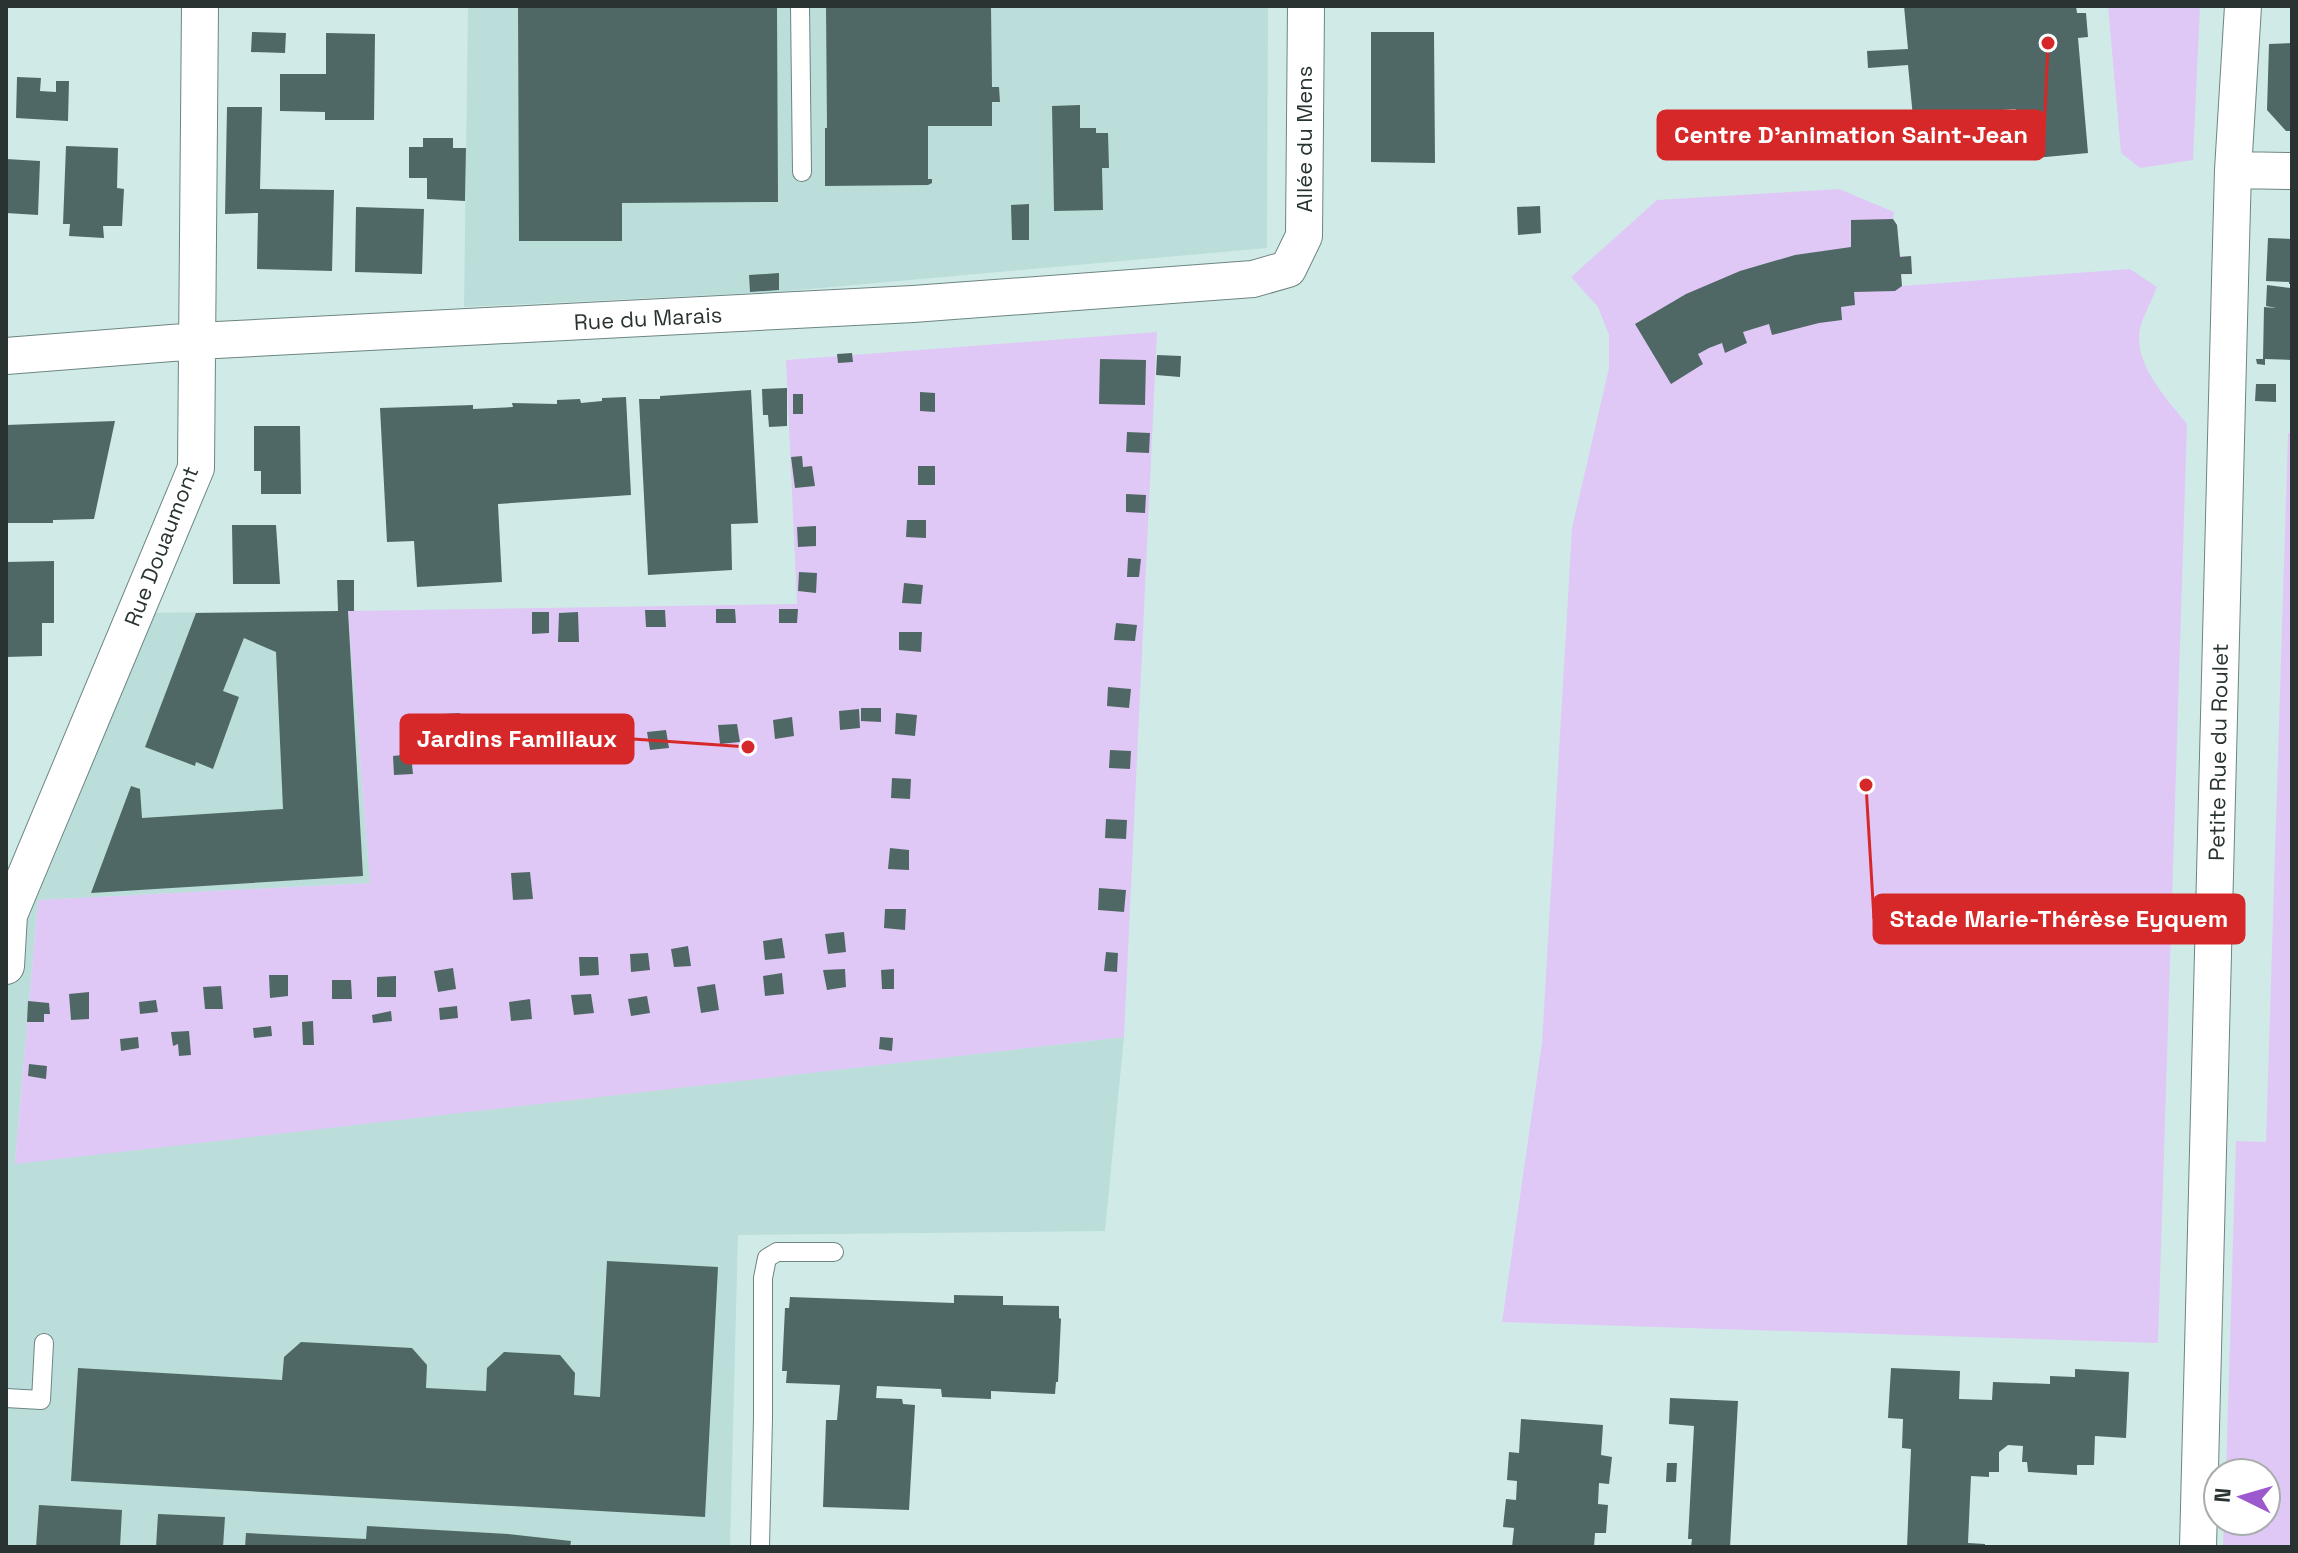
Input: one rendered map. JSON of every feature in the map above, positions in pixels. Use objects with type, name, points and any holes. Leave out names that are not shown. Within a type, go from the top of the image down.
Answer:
[{"type":"street","name":"Rue Douaumont","points":[[6,966],[9,915],[196,468],[200,6]]},
{"type":"street","name":"Allée du Mens","points":[[1288,269],[1304,236],[1306,6]]},
{"type":"street","name":"Petite Rue du Roulet","points":[[2198,1547],[2233,170],[2243,6]]},
{"type":"street","points":[[2233,170],[2292,171]]},
{"type":"street","name":"Rue du Marais","points":[[6,356],[197,341],[929,303],[1253,279],[1288,269]]},
{"type":"lane","points":[[800,6],[802,172]]},
{"type":"lane","points":[[760,1547],[763,1278],[767,1258],[777,1252],[834,1252]]},
{"type":"lane","points":[[6,1398],[41,1400],[44,1343]]},
{"type":"shaded area","points":[[468,6],[1268,6],[1267,248],[777,292],[464,307]]},
{"type":"shaded area","points":[[2108,6],[2200,6],[2193,160],[2140,168],[2121,153]]},
{"type":"shaded area","points":[[1839,189],[1894,212],[1900,256],[1911,256],[1912,274],[1901,275],[1902,286],[2130,269],[2157,287],[2143,318],[2139,342],[2153,380],[2187,424],[2158,1343],[1502,1322],[1542,1043],[1572,528],[1609,368],[1609,335],[1598,307],[1571,277],[1657,200]]},
{"type":"shaded area","points":[[1157,332],[1124,1037],[15,1164],[38,900],[370,883],[348,611],[797,604],[786,360]]},
{"type":"shaded area","points":[[2288,433],[2292,433],[2292,1547],[2223,1547],[2223,1537],[2282,1537],[2282,1457],[2226,1457],[2236,1141],[2266,1142]]},
{"type":"shaded area","points":[[348,611],[370,883],[38,900],[15,1163],[1124,1037],[1105,1231],[738,1235],[730,1547],[6,1547],[6,906],[126,613]]},
{"type":"building","points":[[518,6],[777,6],[778,202],[622,203],[622,241],[519,241]]},
{"type":"building","points":[[826,6],[991,6],[992,87],[999,87],[1000,102],[992,102],[992,126],[928,126],[928,179],[932,179],[932,183],[825,186]]},
{"type":"building","points":[[1904,6],[2076,6],[2077,13],[2086,13],[2088,37],[2078,38],[2088,153],[2035,158],[2026,150],[2024,115],[2015,109],[1990,111],[1966,137],[1967,154],[1917,159],[1908,65],[1868,68],[1867,51],[1908,49]]},
{"type":"building","points":[[252,32],[286,33],[285,53],[251,52]]},
{"type":"building","points":[[1371,32],[1434,32],[1435,163],[1371,162]]},
{"type":"building","points":[[326,33],[375,34],[374,120],[325,120],[325,112],[280,111],[280,74],[326,74]]},
{"type":"building","points":[[2292,43],[2292,131],[2286,131],[2267,110],[2269,44]]},
{"type":"building","points":[[17,77],[41,78],[40,91],[56,92],[56,81],[69,81],[68,121],[16,118]]},
{"type":"building","points":[[1080,105],[1080,128],[1096,128],[1096,133],[1108,133],[1109,168],[1102,168],[1103,210],[1054,211],[1052,106]]},
{"type":"building","points":[[227,107],[262,107],[260,189],[334,190],[332,271],[257,269],[258,213],[225,214]]},
{"type":"building","points":[[423,138],[453,138],[453,148],[466,148],[465,201],[427,199],[427,178],[409,178],[409,147],[423,147]]},
{"type":"building","points":[[66,146],[118,148],[117,188],[124,189],[122,226],[103,226],[104,238],[69,236],[70,224],[63,224]]},
{"type":"building","points":[[6,159],[40,161],[38,215],[6,213]]},
{"type":"building","points":[[1029,204],[1029,240],[1012,240],[1011,205]]},
{"type":"building","points":[[1540,206],[1541,233],[1518,235],[1517,207]]},
{"type":"building","points":[[356,207],[424,209],[422,274],[355,272]]},
{"type":"building","points":[[1893,219],[1897,225],[1900,257],[1911,256],[1912,274],[1901,274],[1902,286],[1895,291],[1854,292],[1855,305],[1841,307],[1842,320],[1772,335],[1769,324],[1743,332],[1747,343],[1725,353],[1722,343],[1709,348],[1698,354],[1703,364],[1671,384],[1635,324],[1686,294],[1740,271],[1795,255],[1851,247],[1851,220]]},
{"type":"building","points":[[2268,238],[2292,239],[2292,284],[2266,281]]},
{"type":"building","points":[[779,273],[779,290],[750,292],[749,275]]},
{"type":"building","points":[[2267,285],[2291,288],[2292,360],[2265,359],[2265,365],[2257,364],[2256,359],[2263,359],[2264,307],[2276,308],[2266,306]]},
{"type":"building","points":[[852,353],[853,362],[838,363],[837,354]]},
{"type":"building","points":[[1157,355],[1181,356],[1180,377],[1156,375]]},
{"type":"building","points":[[1100,359],[1146,360],[1145,405],[1099,404]]},
{"type":"building","points":[[2256,384],[2276,384],[2276,402],[2255,401]]},
{"type":"building","points":[[787,388],[787,426],[769,427],[768,415],[763,415],[762,389]]},
{"type":"building","points":[[751,390],[758,523],[731,524],[732,570],[648,575],[639,399]]},
{"type":"building","points":[[920,392],[935,393],[935,412],[920,411]]},
{"type":"building","points":[[793,394],[803,394],[803,414],[793,414]]},
{"type":"building","points":[[626,397],[631,495],[498,504],[502,582],[417,587],[414,541],[387,542],[380,408],[473,405],[473,409],[513,407],[512,403],[557,404],[557,400],[580,399],[581,403]]},
{"type":"building","points":[[115,421],[94,519],[6,523],[6,425]]},
{"type":"building","points":[[254,426],[300,426],[301,494],[261,494],[261,471],[254,471]]},
{"type":"building","points":[[1127,432],[1150,433],[1149,453],[1126,452]]},
{"type":"building","points":[[802,456],[803,467],[812,466],[815,486],[795,488],[791,457]]},
{"type":"building","points":[[918,466],[935,466],[935,485],[918,485]]},
{"type":"building","points":[[1126,494],[1146,495],[1145,513],[1126,512]]},
{"type":"building","points":[[907,520],[926,520],[926,538],[906,537]]},
{"type":"building","points":[[232,525],[276,525],[280,584],[233,584]]},
{"type":"building","points":[[816,526],[816,546],[798,547],[797,527]]},
{"type":"building","points":[[1128,558],[1141,559],[1139,577],[1127,577]]},
{"type":"building","points":[[54,561],[54,623],[42,623],[42,656],[6,657],[6,562]]},
{"type":"building","points":[[799,572],[817,573],[816,593],[798,591]]},
{"type":"building","points":[[337,580],[354,580],[354,611],[348,611],[363,876],[91,893],[131,786],[140,789],[142,818],[283,809],[276,652],[244,638],[223,691],[239,697],[213,769],[196,762],[195,766],[145,747],[196,613],[338,611]]},
{"type":"building","points":[[904,583],[923,585],[921,604],[902,603]]},
{"type":"building","points":[[716,609],[735,609],[736,623],[716,623]]},
{"type":"building","points":[[779,609],[798,609],[797,623],[779,623]]},
{"type":"building","points":[[645,610],[665,610],[666,627],[646,627]]},
{"type":"building","points":[[532,612],[549,612],[549,633],[532,634]]},
{"type":"building","points":[[578,612],[579,642],[558,642],[559,613]]},
{"type":"building","points":[[1116,623],[1137,625],[1135,641],[1114,640]]},
{"type":"building","points":[[899,632],[922,632],[921,652],[899,650]]},
{"type":"building","points":[[1108,687],[1131,689],[1129,708],[1107,706]]},
{"type":"building","points":[[861,708],[881,708],[881,722],[861,721]]},
{"type":"building","points":[[859,709],[860,728],[840,730],[839,711]]},
{"type":"building","points":[[460,713],[461,732],[443,732],[442,714]]},
{"type":"building","points":[[896,713],[917,715],[915,736],[895,734]]},
{"type":"building","points":[[792,717],[794,736],[775,739],[773,720]]},
{"type":"building","points":[[737,724],[740,742],[720,744],[718,725]]},
{"type":"building","points":[[666,730],[669,748],[650,750],[647,732]]},
{"type":"building","points":[[537,743],[539,763],[520,764],[519,744]]},
{"type":"building","points":[[1110,750],[1131,751],[1130,769],[1109,768]]},
{"type":"building","points":[[411,754],[413,774],[394,775],[393,756]]},
{"type":"building","points":[[892,778],[911,779],[910,799],[891,798]]},
{"type":"building","points":[[1106,819],[1127,820],[1126,839],[1105,838]]},
{"type":"building","points":[[890,848],[909,850],[909,870],[888,869]]},
{"type":"building","points":[[530,872],[533,899],[513,900],[511,873]]},
{"type":"building","points":[[1099,888],[1126,890],[1124,912],[1098,910]]},
{"type":"building","points":[[885,909],[906,909],[905,930],[884,928]]},
{"type":"building","points":[[844,932],[846,952],[828,954],[825,934]]},
{"type":"building","points":[[782,938],[785,958],[765,960],[763,941]]},
{"type":"building","points":[[688,946],[691,966],[674,967],[671,949]]},
{"type":"building","points":[[1106,952],[1118,953],[1117,972],[1104,971]]},
{"type":"building","points":[[648,953],[650,970],[631,972],[630,954]]},
{"type":"building","points":[[579,957],[598,957],[599,975],[580,976]]},
{"type":"building","points":[[453,968],[456,989],[438,992],[434,971]]},
{"type":"building","points":[[845,969],[846,987],[827,990],[823,970]]},
{"type":"building","points":[[894,969],[894,989],[882,989],[881,970]]},
{"type":"building","points":[[782,973],[784,994],[765,996],[763,976]]},
{"type":"building","points":[[269,975],[288,975],[288,996],[270,998]]},
{"type":"building","points":[[396,976],[396,997],[377,997],[377,977]]},
{"type":"building","points":[[332,980],[351,980],[352,999],[332,999]]},
{"type":"building","points":[[715,984],[719,1010],[701,1013],[697,987]]},
{"type":"building","points":[[221,986],[223,1009],[205,1009],[203,987]]},
{"type":"building","points":[[89,992],[89,1019],[71,1020],[69,994]]},
{"type":"building","points":[[591,994],[594,1013],[574,1015],[571,995]]},
{"type":"building","points":[[647,996],[650,1013],[631,1016],[628,999]]},
{"type":"building","points":[[530,999],[532,1019],[511,1021],[509,1002]]},
{"type":"building","points":[[156,1000],[158,1012],[140,1014],[139,1002]]},
{"type":"building","points":[[28,1001],[49,1003],[50,1014],[44,1014],[44,1022],[27,1022]]},
{"type":"building","points":[[457,1006],[458,1018],[440,1020],[439,1008]]},
{"type":"building","points":[[391,1011],[392,1021],[373,1023],[372,1015]]},
{"type":"building","points":[[313,1021],[314,1045],[303,1045],[302,1022]]},
{"type":"building","points":[[271,1026],[272,1036],[254,1038],[253,1028]]},
{"type":"building","points":[[189,1031],[191,1055],[179,1056],[178,1044],[173,1046],[171,1032]]},
{"type":"building","points":[[138,1037],[139,1048],[121,1051],[120,1039]]},
{"type":"building","points":[[880,1037],[893,1038],[892,1051],[879,1049]]},
{"type":"building","points":[[29,1064],[47,1066],[46,1079],[28,1076]]},
{"type":"building","points":[[607,1261],[718,1267],[705,1517],[71,1481],[78,1368],[282,1380],[284,1357],[301,1342],[412,1348],[427,1365],[426,1388],[486,1391],[487,1368],[504,1352],[560,1355],[575,1373],[574,1395],[600,1397]]},
{"type":"building","points":[[954,1295],[1003,1296],[1003,1305],[1059,1306],[1061,1319],[1055,1394],[991,1391],[991,1399],[942,1397],[941,1389],[877,1386],[876,1398],[902,1399],[903,1404],[915,1405],[909,1510],[823,1507],[826,1420],[837,1420],[840,1385],[786,1383],[787,1371],[782,1371],[785,1308],[789,1308],[790,1297],[954,1303]]},
{"type":"building","points":[[1891,1368],[1960,1371],[1959,1399],[1992,1400],[1993,1382],[2050,1384],[2050,1376],[2075,1377],[2075,1369],[2129,1372],[2126,1438],[2095,1436],[2094,1465],[2077,1465],[2077,1475],[2028,1472],[2027,1462],[2022,1462],[2023,1446],[2008,1445],[1999,1452],[1999,1472],[1989,1472],[1989,1477],[1971,1476],[1968,1543],[1985,1544],[1985,1547],[1907,1547],[1911,1449],[1902,1448],[1903,1419],[1888,1418]]},
{"type":"building","points":[[1670,1398],[1738,1401],[1730,1547],[1691,1547],[1692,1539],[1688,1539],[1694,1426],[1669,1424]]},
{"type":"building","points":[[1521,1419],[1603,1425],[1601,1455],[1612,1457],[1609,1484],[1599,1483],[1598,1504],[1608,1505],[1606,1533],[1595,1533],[1594,1547],[1512,1547],[1514,1528],[1503,1527],[1506,1499],[1516,1500],[1517,1481],[1507,1480],[1509,1452],[1519,1453]]},
{"type":"building","points":[[1667,1463],[1677,1463],[1676,1482],[1666,1482]]},
{"type":"building","points":[[39,1505],[122,1510],[120,1547],[36,1547]]},
{"type":"building","points":[[158,1514],[225,1517],[223,1547],[156,1547]]},
{"type":"building","points":[[367,1526],[571,1541],[570,1547],[245,1547],[246,1533],[366,1539]]},
{"type":"place","name":"Centre D'animation Saint-Jean","points":[[2048,43]]},
{"type":"place","name":"Jardins Familiaux","points":[[748,747]]},
{"type":"place","name":"Stade Marie-Thérèse Eyquem","points":[[1866,785]]}]
